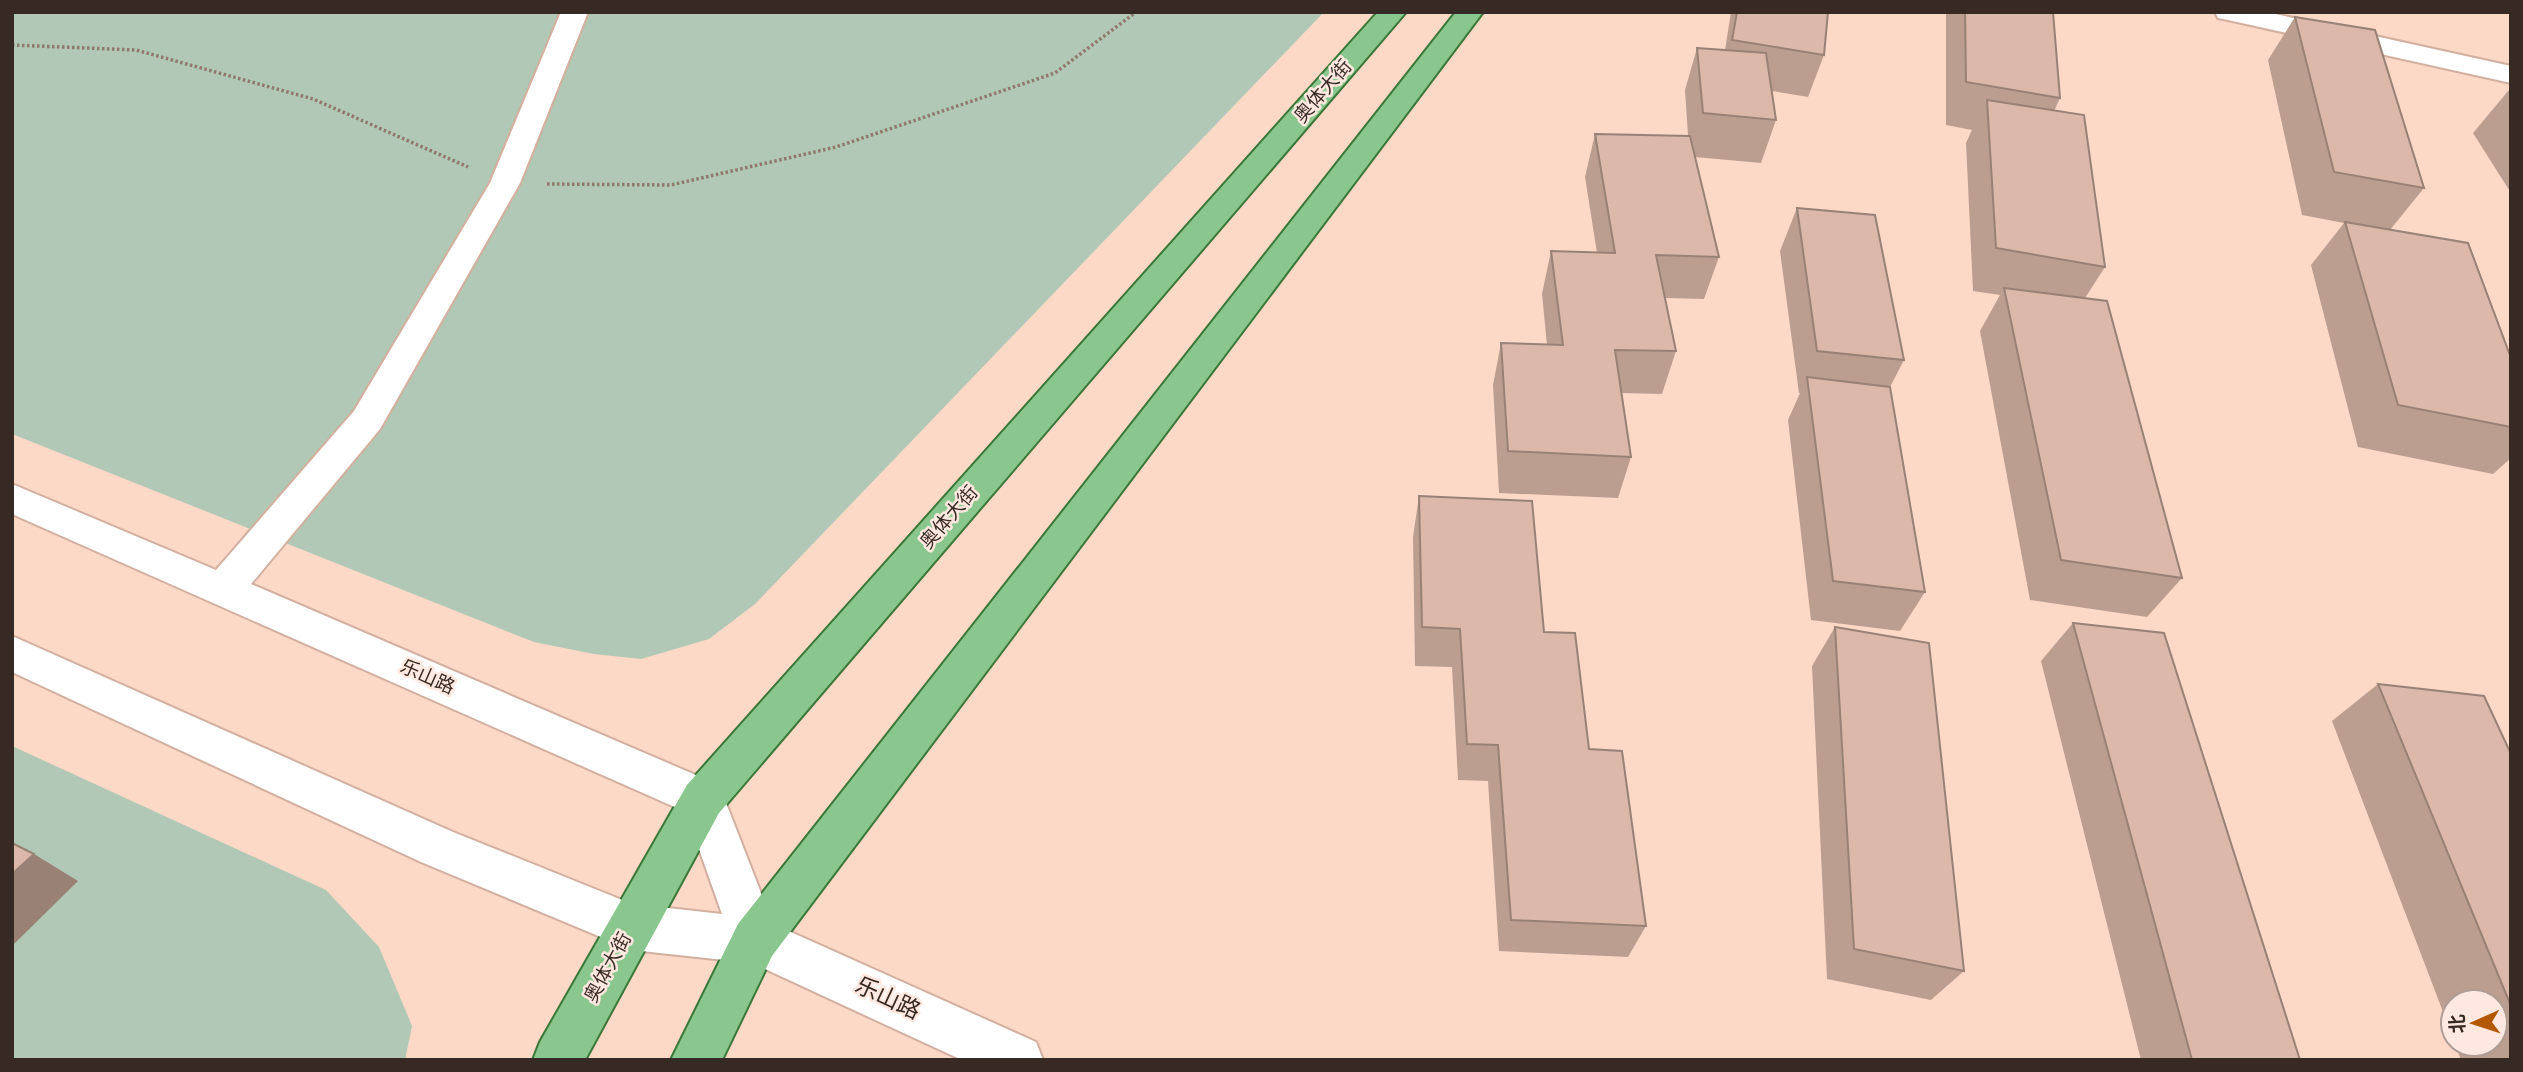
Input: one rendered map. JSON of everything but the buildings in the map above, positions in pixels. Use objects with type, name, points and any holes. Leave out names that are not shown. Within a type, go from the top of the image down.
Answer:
[{"type":"main road","name":"奥体大街","points":[[558,1060],[703,799],[1393,12]]},
{"type":"main road","points":[[696,1060],[755,940],[1470,12]]},
{"type":"street","points":[[224,588],[367,421],[505,183],[575,12]]},
{"type":"street","points":[[2228,12],[2511,75]]},
{"type":"street","name":"乐山路","points":[[12,498],[224,588],[703,799]]},
{"type":"street","name":"乐山路","points":[[12,653],[437,847],[632,927],[755,940],[1018,1060]]},
{"type":"street","points":[[703,799],[755,940]]},
{"type":"path","points":[[12,45],[136,50],[300,95],[505,183],[671,185],[836,147],[1055,73],[1136,12]]},
{"type":"green space","points":[[12,12],[1324,12],[755,604],[709,639],[641,659],[594,654],[534,642],[12,434]]},
{"type":"green space","points":[[12,746],[326,890],[379,947],[412,1026],[405,1060],[12,1060]]}]
